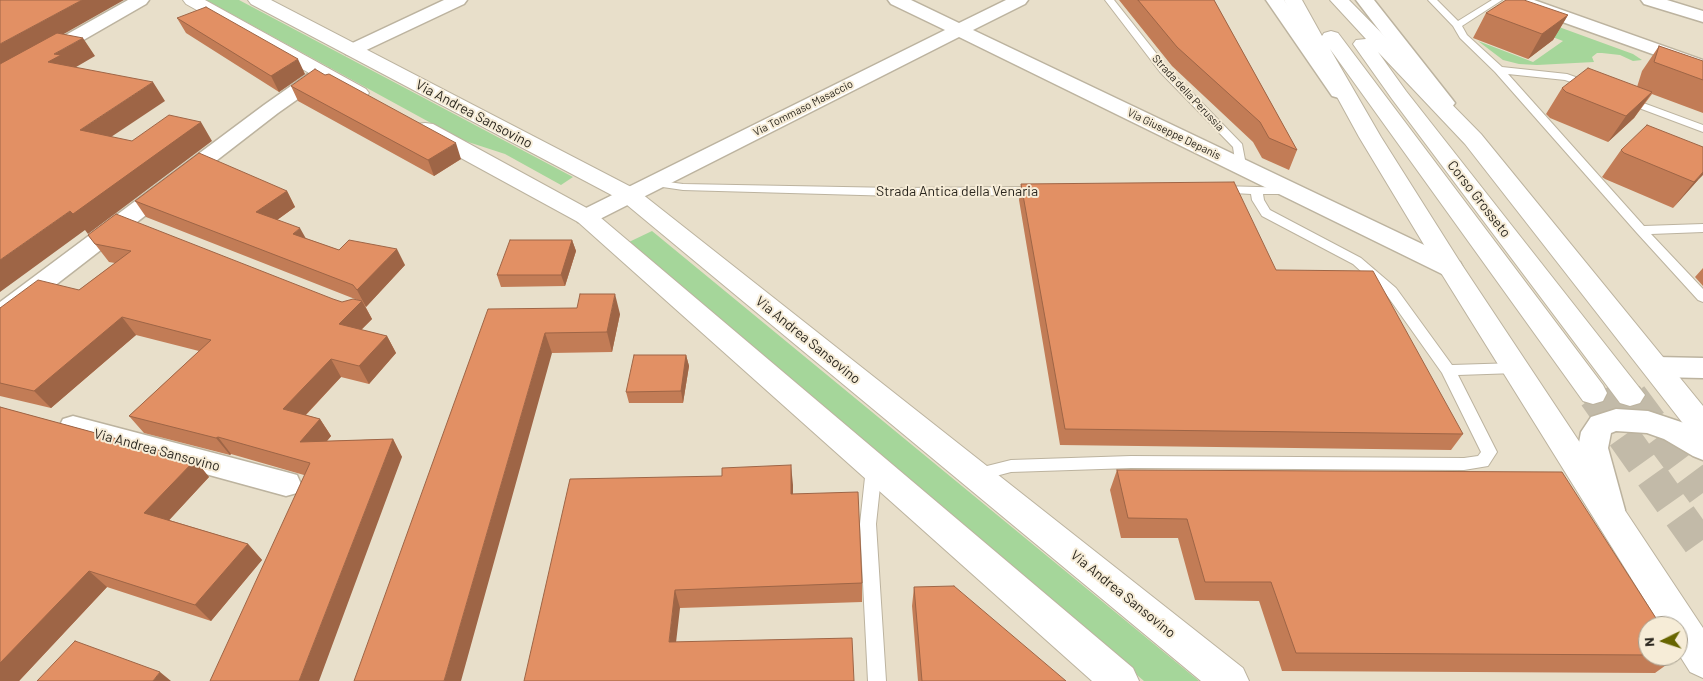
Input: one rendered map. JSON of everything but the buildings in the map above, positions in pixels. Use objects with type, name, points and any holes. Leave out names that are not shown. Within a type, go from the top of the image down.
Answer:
[{"type":"main road","points":[[192,0],[375,101]]},
{"type":"main road","name":"Via Andrea Sansovino","points":[[257,0],[352,50],[641,189],[975,475],[1230,681]]},
{"type":"main road","points":[[1293,0],[1370,137],[1451,268],[1703,660]]},
{"type":"main road","name":"Corso Grosseto","points":[[1304,0],[1593,393]]},
{"type":"main road","name":"Corso Grosseto","points":[[1333,0],[1399,95],[1630,395]]},
{"type":"main road","points":[[1339,0],[1473,139],[1703,427]]},
{"type":"main road","points":[[409,120],[586,218],[1120,681]]},
{"type":"street","points":[[0,80],[140,0]]},
{"type":"street","points":[[352,50],[458,0]]},
{"type":"street","name":"Via Giuseppe Depanis","points":[[897,0],[1451,268]]},
{"type":"street","name":"Via Tommaso Masaccio","points":[[586,218],[1019,0]]},
{"type":"street","points":[[1275,0],[1370,137]]},
{"type":"street","points":[[1364,0],[1473,139]]},
{"type":"street","points":[[1518,0],[1541,3],[1703,66]]},
{"type":"street","points":[[1650,0],[1703,17]]},
{"type":"street","points":[[0,315],[271,109],[323,73]]},
{"type":"street","points":[[125,220],[152,230]]},
{"type":"street","points":[[1656,367],[1703,368]]},
{"type":"street","name":"Via Andrea Sansovino","points":[[48,420],[286,484]]},
{"type":"street","points":[[1612,518],[1593,448],[1595,432],[1602,425],[1616,420],[1648,422],[1674,431],[1703,448]]},
{"type":"lane","name":"Strada della Perussia","points":[[1109,0],[1164,70],[1238,146],[1240,165]]},
{"type":"lane","points":[[1456,25],[1498,0]]},
{"type":"lane","points":[[1434,1],[1456,25],[1463,36],[1499,70],[1703,297]]},
{"type":"lane","points":[[1499,70],[1567,77],[1703,129]]},
{"type":"lane","name":"Strada Antica della Venaria","points":[[641,189],[683,187],[896,192],[1046,191]]},
{"type":"lane","points":[[1206,190],[1291,190]]},
{"type":"lane","points":[[975,475],[1011,466],[1132,462],[1464,464],[1483,462],[1489,452],[1448,370],[1391,292],[1357,262],[1266,213],[1258,200],[1256,190]]},
{"type":"lane","points":[[1641,230],[1703,228]]},
{"type":"lane","points":[[1448,370],[1516,368]]},
{"type":"lane","points":[[874,468],[868,524],[877,681]]},
{"type":"green space","points":[[206,0],[239,0],[573,177],[561,185],[505,154],[462,140]]},
{"type":"green space","points":[[1515,11],[1633,54],[1642,60],[1633,61],[1620,55],[1597,53],[1592,57],[1594,62],[1537,65],[1519,64],[1503,60],[1478,41],[1533,62],[1563,41],[1503,18]]},
{"type":"green space","points":[[652,231],[1199,681],[1144,681],[629,242]]},
{"type":"tunnel","points":[[1593,393],[1596,397]]},
{"type":"tunnel","points":[[1595,396],[1703,548]]},
{"type":"tunnel","points":[[1631,396],[1703,493]]}]
